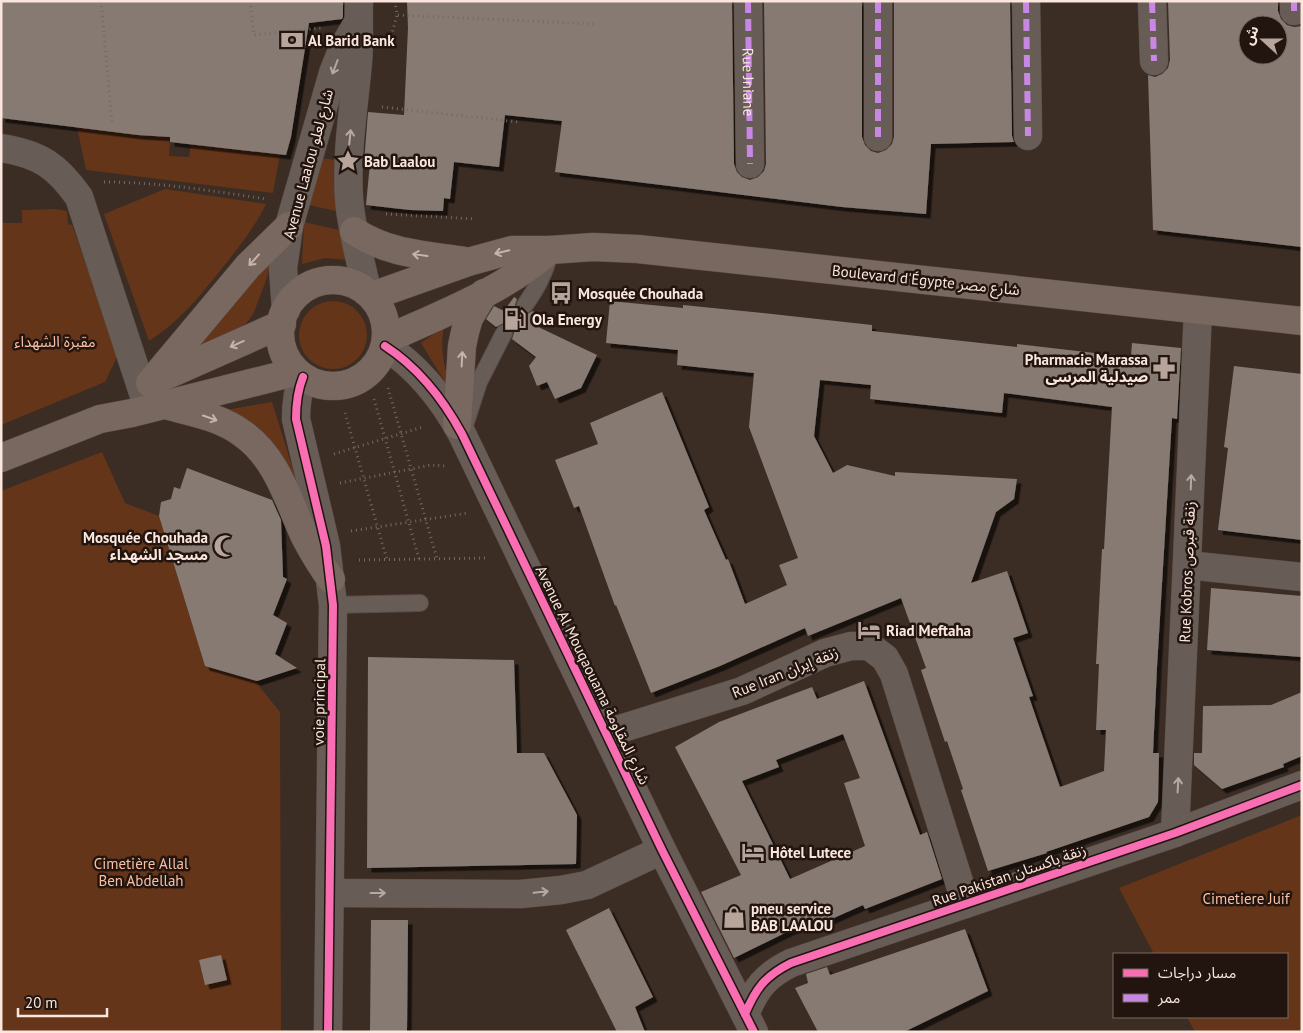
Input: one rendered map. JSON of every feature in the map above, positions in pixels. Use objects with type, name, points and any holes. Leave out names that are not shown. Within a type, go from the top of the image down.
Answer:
[{"type":"main road","points":[[150,395],[248,266],[289,226]]},
{"type":"main road","points":[[354,231],[373,242],[393,250],[468,262]]},
{"type":"main road","name":"Boulevard d'Égypte شارع مصر","points":[[369,294],[512,250],[593,247],[630,249],[1302,321]]},
{"type":"main road","points":[[386,343],[519,275],[550,250]]},
{"type":"main road","points":[[338,279],[353,283],[369,294],[379,304],[385,315],[388,327],[386,343],[380,360],[371,371],[359,380],[345,385],[331,386],[316,384],[299,374],[288,364],[280,345],[284,317],[295,296],[307,286],[322,280],[338,279]]},
{"type":"main road","points":[[460,429],[465,332],[469,318],[484,294]]},
{"type":"main road","points":[[1,458],[100,419],[150,395],[284,317]]},
{"type":"main road","points":[[150,395],[299,374]]},
{"type":"main road","points":[[150,395],[228,424],[243,433],[257,445],[278,474],[332,592]]},
{"type":"street","name":"Rue Jniane","points":[[748,1],[750,164]]},
{"type":"street","points":[[878,1],[878,137]]},
{"type":"street","points":[[1026,1],[1028,136]]},
{"type":"street","points":[[1152,1],[1154,61]]},
{"type":"street","name":"Avenue Laalou شارع لعلو","points":[[284,317],[283,268],[289,226],[333,74],[358,13]]},
{"type":"street","name":"Avenue Laalou شارع لعلو","points":[[358,13],[358,56],[348,161],[349,201],[369,294]]},
{"type":"street","points":[[1,148],[22,151],[39,158],[55,169],[79,197],[150,395]]},
{"type":"street","name":"Rue Kobros زنقة قبرص","points":[[1176,833],[1198,310]]},
{"type":"street","name":"Avenue Al Mouqaouama شارع المقاومة","points":[[386,343],[422,376],[460,429],[662,850],[750,1023]]},
{"type":"street","name":"voie principal","points":[[299,374],[296,419],[326,546],[332,592],[334,647],[328,1032]]},
{"type":"street","points":[[1187,565],[1302,577]]},
{"type":"street","name":"Rue Iran زنقة إيران","points":[[607,733],[742,691],[826,653],[851,646],[869,646],[885,658],[894,674],[966,904]]},
{"type":"street","name":"Rue Pakistan زنقة باكستان","points":[[750,1023],[752,998],[762,983],[775,971],[791,963],[1176,833],[1302,785]]},
{"type":"street","points":[[330,893],[521,894],[561,890],[587,885],[662,850]]},
{"type":"lane","points":[[524,305],[541,280],[550,250]]},
{"type":"lane","points":[[460,429],[479,382],[504,333]]},
{"type":"lane","points":[[332,592],[420,602]]},
{"type":"path","points":[[100,1],[112,122]]},
{"type":"path","points":[[250,1],[254,35],[327,27]]},
{"type":"path","points":[[389,42],[397,15],[395,1]]},
{"type":"path","points":[[397,15],[594,24]]},
{"type":"path","points":[[372,106],[518,122]]},
{"type":"path","points":[[68,182],[151,184],[268,199]]},
{"type":"path","points":[[381,214],[475,219]]},
{"type":"path","points":[[388,388],[436,559]]},
{"type":"path","points":[[374,399],[419,559]]},
{"type":"path","points":[[345,413],[387,560]]},
{"type":"path","points":[[326,456],[428,425]]},
{"type":"path","points":[[345,482],[440,465]]},
{"type":"path","points":[[357,530],[463,514]]},
{"type":"path","points":[[359,560],[488,558]]},
{"type":"green space","points":[[77,127],[170,137],[169,156],[189,157],[191,145],[280,154],[273,193],[86,170]]},
{"type":"green space","points":[[318,158],[338,160],[340,212],[309,205]]},
{"type":"green space","points":[[165,189],[266,204],[245,239],[204,291],[188,309],[149,341],[104,214]]},
{"type":"green space","name":"مقبرة الشهداء","points":[[56,209],[67,211],[68,224],[72,225],[118,355],[105,382],[1,425],[1,223],[22,223],[22,210]]},
{"type":"green space","points":[[304,222],[344,231],[349,260],[325,258],[302,264]]},
{"type":"green space","points":[[269,257],[269,270],[265,282],[252,316],[246,323],[223,338],[188,351]]},
{"type":"green space","points":[[340,301],[352,307],[361,316],[367,328],[365,348],[357,359],[340,369],[326,369],[309,359],[301,348],[299,328],[309,311],[320,303]]},
{"type":"green space","points":[[444,327],[443,353],[453,395],[421,343]]},
{"type":"green space","points":[[272,402],[300,492],[220,411]]},
{"type":"green space","name":"Cimetière Allal Ben Abdellah","points":[[102,452],[125,503],[159,516],[205,666],[255,681],[280,712],[281,1032],[1,1032],[1,491]]},
{"type":"green space","name":"Cimetiere Juif","points":[[1302,815],[1302,1032],[1195,1032],[1188,1018],[1288,1018],[1288,953],[1153,953],[1119,888]]},
{"type":"building","points":[[1,1],[343,1],[343,17],[342,19],[309,23],[291,137],[286,155],[170,142],[170,137],[138,135],[1,118]]},
{"type":"building","points":[[407,1],[732,1],[734,164],[737,172],[742,177],[750,180],[758,177],[764,171],[766,164],[764,1],[862,1],[862,137],[865,145],[871,151],[878,153],[886,150],[892,144],[894,137],[894,1],[1010,1],[1012,136],[1014,142],[931,144],[926,214],[842,207],[555,172],[562,121],[505,115],[499,167],[454,162],[450,199],[444,198],[443,211],[410,210],[366,205],[370,163],[364,163],[368,112],[404,115],[408,28]]},
{"type":"building","points":[[1168,1],[1278,1],[1280,15],[1238,15],[1238,65],[1288,65],[1288,25],[1302,26],[1302,247],[1153,230],[1148,75],[1155,77],[1162,74],[1168,68],[1170,60]]},
{"type":"building","points":[[514,297],[517,299],[515,305],[519,313],[525,315],[533,311],[536,314],[530,323],[597,355],[581,388],[555,399],[547,382],[537,386],[529,366],[536,357],[512,339],[514,333],[512,327],[504,323],[496,327],[486,319],[494,306],[504,311]]},
{"type":"building","points":[[610,301],[683,308],[683,305],[872,325],[872,331],[1017,347],[1017,344],[1131,356],[1132,343],[1181,348],[1177,419],[1172,418],[1157,667],[1153,753],[1159,753],[1158,802],[1149,817],[1047,853],[988,871],[947,741],[945,742],[921,670],[926,668],[901,598],[808,636],[805,628],[720,666],[651,693],[615,606],[579,506],[574,508],[555,460],[598,444],[590,423],[662,392],[709,507],[704,510],[726,560],[728,559],[745,604],[787,585],[779,565],[798,558],[749,427],[754,373],[677,365],[678,350],[606,343]],"holes":[[[820,380],[871,385],[870,399],[1002,413],[1004,393],[1112,407],[1096,664],[1099,664],[1096,730],[1106,730],[1104,771],[1060,787],[1029,697],[1033,696],[1013,638],[1028,633],[1007,571],[971,583],[996,512],[1014,499],[1017,479],[895,472],[895,476],[847,465],[833,473],[814,436]]]},
{"type":"building","points":[[1234,366],[1302,374],[1302,540],[1218,530],[1228,448],[1224,447]]},
{"type":"building","name":"Mosquée Chouhada مسجد الشهداء","points":[[187,468],[272,500],[281,520],[283,577],[287,579],[273,615],[287,623],[275,654],[297,668],[257,681],[205,666],[159,516],[161,502],[171,499],[174,487],[180,489]]},
{"type":"building","points":[[1211,588],[1302,596],[1302,657],[1207,650]]},
{"type":"building","points":[[368,657],[514,660],[517,753],[544,753],[577,815],[576,864],[367,868]]},
{"type":"building","points":[[864,681],[920,835],[927,832],[942,879],[865,909],[863,905],[818,925],[816,921],[791,930],[734,958],[701,892],[741,875],[675,747],[719,722],[812,687],[817,699]],"holes":[[[843,734],[860,778],[844,783],[865,846],[790,879],[742,781],[779,767],[776,760]]]},
{"type":"building","points":[[1302,692],[1302,756],[1283,764],[1284,767],[1222,789],[1194,765],[1194,753],[1202,753],[1203,706],[1271,705]]},
{"type":"building","points":[[609,908],[653,997],[635,1007],[645,1032],[617,1032],[566,930]]},
{"type":"building","points":[[371,920],[408,920],[407,1032],[370,1032]]},
{"type":"building","points":[[965,929],[988,991],[904,1032],[818,1032],[795,988],[808,983],[806,974],[827,967],[830,975]]},
{"type":"building","points":[[221,955],[227,980],[205,985],[199,960]]},
{"type":"marked path","points":[[748,1],[750,164]]},
{"type":"marked path","points":[[878,1],[878,137]]},
{"type":"marked path","points":[[1026,1],[1028,136]]},
{"type":"marked path","points":[[1152,1],[1154,61]]},
{"type":"marked path","points":[[1294,1],[1294,11]]},
{"type":"cycle path","points":[[385,346],[409,364],[429,385],[447,409],[462,434],[662,850],[754,1032]]},
{"type":"cycle path","points":[[303,377],[297,398],[296,419],[326,546],[333,605],[328,1032]]},
{"type":"cycle path","points":[[745,1014],[762,984],[774,973],[791,963],[1175,833],[1302,785]]},
{"type":"place","name":"Al Barid Bank","points":[[292,40]]},
{"type":"place","name":"Bab Laalou","points":[[348,161]]},
{"type":"place","name":"Mosquée Chouhada","points":[[561,293]]},
{"type":"place","name":"Ola Energy","points":[[515,319]]},
{"type":"place","name":"Pharmacie Marassa صيدلية المرسى","points":[[1164,368]]},
{"type":"place","name":"Mosquée Chouhada مسجد الشهداء","points":[[225,546]]},
{"type":"place","name":"Riad Meftaha","points":[[869,630]]},
{"type":"place","name":"Hôtel Lutece","points":[[753,852]]},
{"type":"place","name":"pneu service BAB LAALOU","points":[[734,917]]}]
